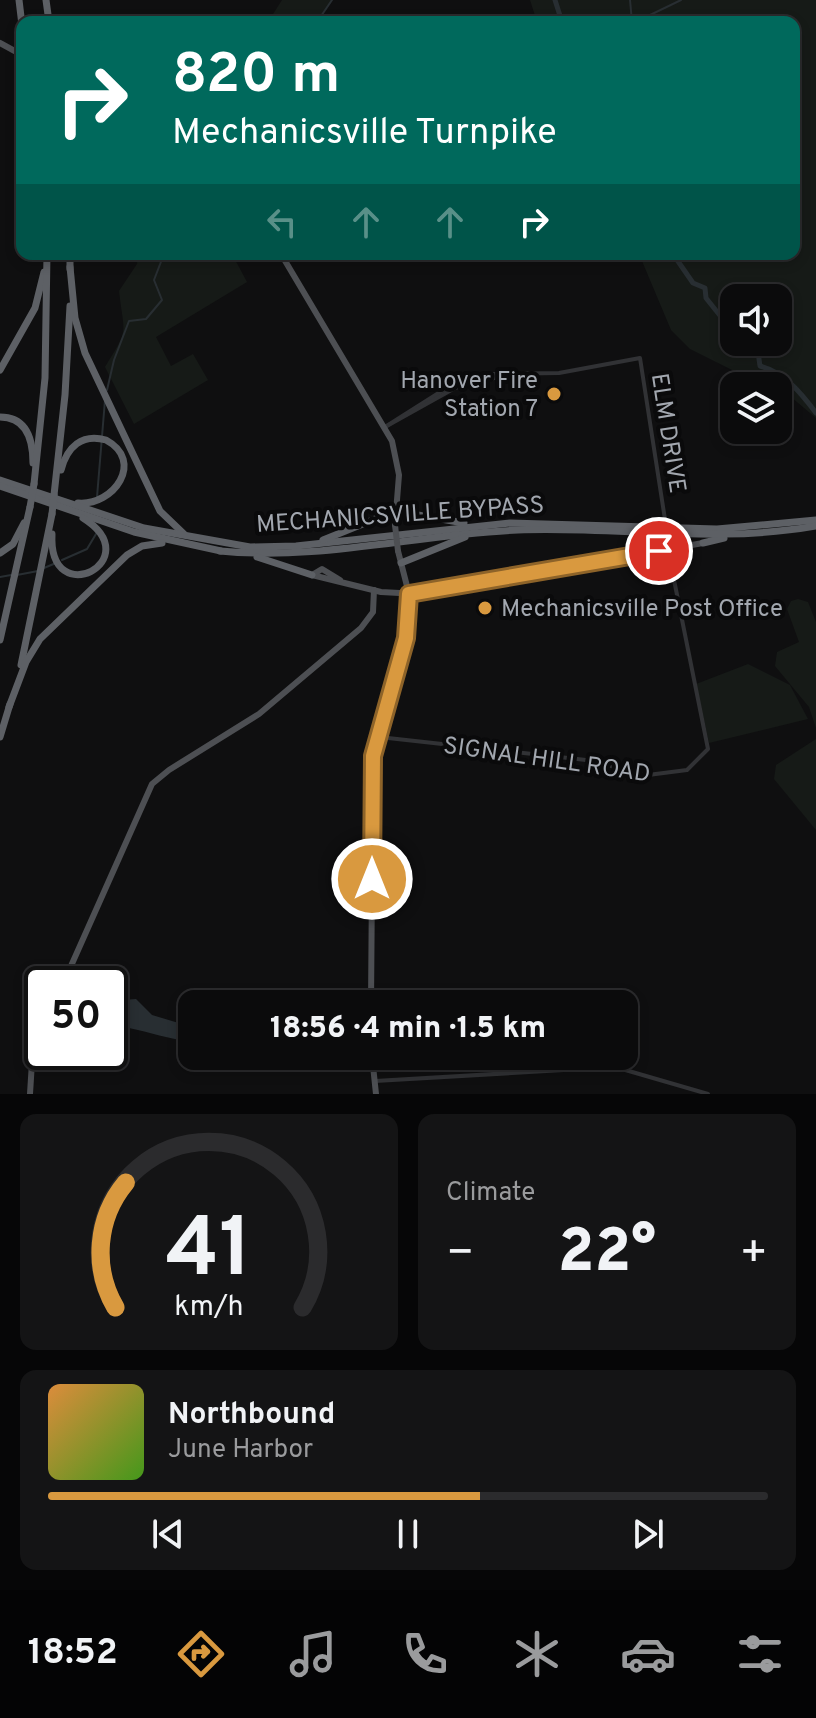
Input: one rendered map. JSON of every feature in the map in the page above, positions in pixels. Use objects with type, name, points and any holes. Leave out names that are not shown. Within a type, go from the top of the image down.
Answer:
[{"type":"highway","points":[[0,370],[39,297],[44,260]]},
{"type":"highway","points":[[0,640],[35,486],[46,365],[45,260]]},
{"type":"highway","points":[[57,483],[67,366],[70,260]]},
{"type":"highway","points":[[70,267],[79,334],[168,522],[190,536],[241,546]]},
{"type":"highway","points":[[0,417],[16,419],[27,430],[32,444],[35,486]]},
{"type":"highway","points":[[0,478],[35,486],[50,498],[89,522],[105,543],[103,561],[93,572],[78,576],[64,571],[54,556],[50,498],[69,451],[79,442],[92,438],[112,443],[121,453],[124,468],[120,483],[110,495],[86,504],[50,498]]},
{"type":"highway","points":[[0,489],[35,486]]},
{"type":"highway","points":[[50,498],[220,551],[261,558],[316,576]]},
{"type":"highway","points":[[0,553],[15,542],[30,508]]},
{"type":"highway","points":[[276,547],[328,539],[395,511],[458,522],[510,523]]},
{"type":"highway","points":[[0,737],[40,579],[52,515]]},
{"type":"highway","points":[[703,543],[816,520]]},
{"type":"highway","name":"MECHANICSVILLE BYPASS","points":[[207,545],[276,547],[510,523],[576,523],[666,532]]},
{"type":"highway","points":[[741,533],[816,526]]},
{"type":"highway","points":[[401,563],[455,540],[503,531]]},
{"type":"highway","name":"MECHANICSVILLE BYPASS","points":[[220,551],[292,554],[503,531],[741,533]]},
{"type":"highway","points":[[9,707],[26,662],[40,639],[127,555],[158,543],[207,545]]},
{"type":"main road","points":[[285,260],[385,427],[398,467],[395,525],[409,594],[406,638],[377,737],[372,767],[371,990]]},
{"type":"main road","points":[[648,553],[666,532]]},
{"type":"main road","name":"ELM DRIVE","points":[[666,532],[668,550]]},
{"type":"main road","points":[[343,582],[327,570],[319,569],[316,576],[374,590],[409,594],[703,543]]},
{"type":"main road","points":[[71,966],[152,784],[169,770],[252,719],[361,628],[373,612],[374,590]]},
{"type":"main road","points":[[30,1094],[32,1070]]},
{"type":"main road","points":[[374,1070],[376,1094]]},
{"type":"street","name":"ELM DRIVE","points":[[385,427],[453,385],[484,375],[559,373],[640,358],[666,532]]},
{"type":"street","name":"ELM DRIVE","points":[[668,550],[708,749]]},
{"type":"street","name":"SIGNAL HILL ROAD","points":[[377,737],[586,760],[641,775],[687,770],[708,749]]},
{"type":"street","points":[[375,1081],[615,1067],[708,1094]]},
{"type":"shaded area","points":[[282,0],[332,0],[322,16],[272,16]]},
{"type":"shaded area","points":[[530,0],[816,0],[816,418],[792,398],[792,372],[736,372],[690,349],[671,330],[642,260],[800,260],[800,16],[535,16]]},
{"type":"shaded area","points":[[137,260],[235,260],[247,282],[156,337],[171,366],[193,354],[208,380],[134,424],[105,367],[122,337],[119,291]]},
{"type":"shaded area","points":[[798,599],[808,602],[816,622],[816,728],[809,707],[775,666],[777,652],[799,642],[787,609],[791,601]]},
{"type":"shaded area","points":[[748,664],[790,685],[808,719],[709,743],[696,684]]},
{"type":"shaded area","points":[[816,739],[816,830],[774,779],[776,765]]},
{"type":"shaded area","points":[[136,999],[152,1015],[178,1023],[178,1040],[129,1028],[128,1000]]},
{"type":"waterway","points":[[321,16],[332,0]]},
{"type":"waterway","points":[[555,0],[560,16]]},
{"type":"waterway","points":[[630,0],[631,16]]},
{"type":"waterway","points":[[648,16],[681,0]]},
{"type":"waterway","points":[[107,390],[114,360],[129,321],[146,319],[162,300],[154,280],[162,260]]},
{"type":"waterway","points":[[677,260],[693,283],[705,288],[706,298],[720,316]]},
{"type":"waterway","points":[[759,356],[760,366],[785,378],[816,413]]},
{"type":"waterway","points":[[97,497],[105,400]]},
{"type":"waterway","points":[[62,560],[87,549],[96,534]]},
{"type":"waterway","points":[[44,568],[56,563]]},
{"type":"waterway","points":[[17,575],[38,571]]},
{"type":"waterway","points":[[0,577],[11,575]]},
{"type":"place","name":"Hanover Fire Station 7","points":[[554,394]]},
{"type":"place","name":"Mechanicsville Post Office","points":[[485,608]]},
{"type":"route","points":[[372,879],[373,756],[406,638],[409,594],[659,551]]}]
